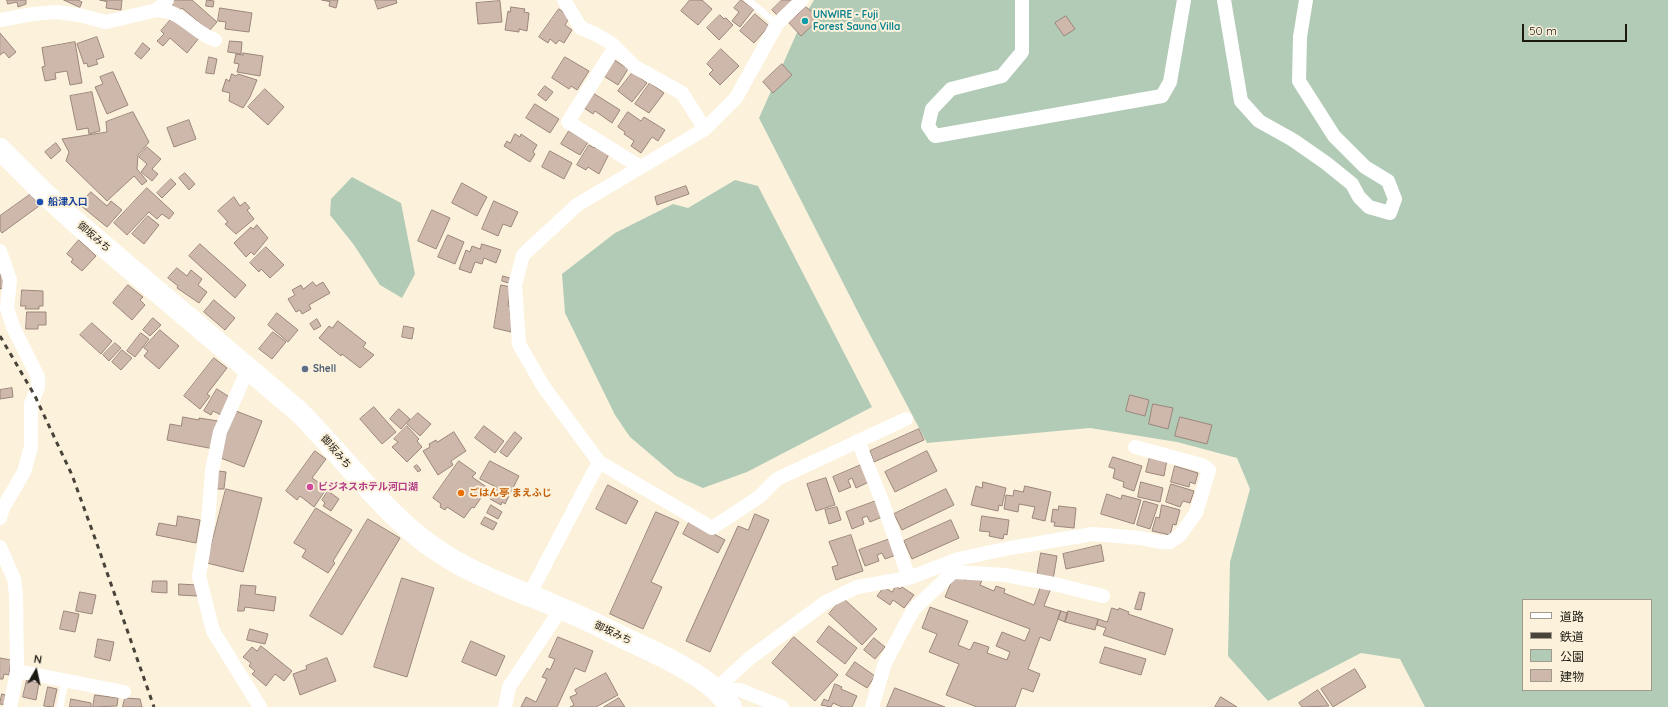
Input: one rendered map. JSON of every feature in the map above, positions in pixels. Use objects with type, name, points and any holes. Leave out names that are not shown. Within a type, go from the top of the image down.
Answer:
[{"type":"highway","name":"御坂みち","points":[[0,149],[46,195],[79,225],[251,370],[319,432],[370,490],[397,518],[422,540],[450,558],[661,656],[710,685],[731,707]]},
{"type":"street","points":[[157,10],[167,0]]},
{"type":"street","points":[[564,0],[581,28],[595,34],[615,47],[635,67],[682,93],[705,129]]},
{"type":"street","points":[[802,0],[777,24],[736,98],[705,129],[577,205],[522,255],[515,285],[519,344],[543,386],[600,462],[712,528],[759,497],[777,479],[906,419]]},
{"type":"street","points":[[1022,0],[1022,52],[1002,76],[951,89],[932,109],[928,126],[935,136],[1162,96],[1170,82],[1184,0]]},
{"type":"street","points":[[1224,0],[1241,101],[1259,121],[1293,140],[1326,163],[1352,184],[1359,197],[1369,208],[1390,213],[1395,199],[1388,181],[1365,167],[1334,136],[1300,82],[1300,37],[1306,0]]},
{"type":"street","points":[[0,20],[33,14],[57,12],[79,15],[106,22],[157,10],[172,13],[200,33],[215,40]]},
{"type":"street","points":[[615,47],[568,122],[640,167]]},
{"type":"street","points":[[0,251],[10,280],[7,308],[13,327],[38,377],[38,387],[31,404],[31,447],[24,472],[3,508],[0,518]]},
{"type":"street","points":[[251,370],[244,378],[220,432],[212,470],[208,522],[199,576],[213,631],[260,707]]},
{"type":"street","points":[[858,441],[882,501],[909,578]]},
{"type":"street","points":[[715,690],[750,658],[826,602],[857,587],[909,578],[958,559],[1010,548],[1093,534],[1170,542],[1180,535],[1196,514],[1209,470],[1202,465],[1135,447]]},
{"type":"street","points":[[529,595],[600,462]]},
{"type":"street","points":[[0,547],[14,579],[16,594],[17,671],[10,707]]},
{"type":"street","points":[[872,707],[885,663],[913,610],[953,572],[1005,575],[1054,584],[1103,596]]},
{"type":"street","points":[[505,707],[509,687],[562,609]]},
{"type":"street","points":[[17,671],[124,692]]},
{"type":"street","points":[[715,690],[740,690],[782,707]]},
{"type":"lane","points":[[748,0],[777,24]]},
{"type":"lane","points":[[60,707],[65,680]]},
{"type":"green space","points":[[814,0],[1668,0],[1668,707],[1425,707],[1400,659],[1361,653],[1268,701],[1228,656],[1230,562],[1250,489],[1237,458],[1177,442],[1090,428],[927,443],[759,118],[803,19]]},
{"type":"green space","points":[[352,177],[401,203],[415,274],[402,298],[380,285],[354,245],[330,215],[331,199]]},
{"type":"green space","points":[[735,180],[758,186],[872,407],[747,472],[703,488],[676,476],[630,437],[615,415],[565,313],[562,274],[615,233],[673,204],[688,208]]},
{"type":"building","points":[[7,0],[26,0],[26,4],[18,7],[17,2],[8,4]]},
{"type":"building","points":[[64,0],[78,0],[82,2],[80,7]]},
{"type":"building","points":[[100,0],[122,0],[121,10],[106,8],[107,2]]},
{"type":"building","points":[[173,0],[192,0],[217,22],[209,31],[182,8],[179,11],[170,3]]},
{"type":"building","points":[[207,0],[214,1],[213,7],[206,6]]},
{"type":"building","points":[[322,0],[338,0],[336,8],[329,6],[330,2]]},
{"type":"building","points":[[375,0],[396,0],[397,3],[378,9]]},
{"type":"building","points":[[690,0],[702,0],[712,9],[698,25],[681,11]]},
{"type":"building","points":[[741,0],[754,9],[740,27],[732,21],[739,12],[734,8]]},
{"type":"building","points":[[782,0],[797,0],[780,18],[772,10]]},
{"type":"building","points":[[500,1],[502,22],[478,24],[476,3]]},
{"type":"building","points":[[511,7],[525,9],[524,12],[529,13],[527,31],[519,29],[519,32],[505,30],[508,11],[510,12]]},
{"type":"building","name":"UNWIRE - Fuji Forest Sauna Villa","points":[[806,7],[820,18],[801,36],[789,23]]},
{"type":"building","points":[[220,8],[252,13],[249,32],[225,29],[226,22],[218,21]]},
{"type":"building","points":[[559,9],[570,17],[565,25],[572,30],[564,43],[559,40],[556,44],[550,39],[548,43],[539,37]]},
{"type":"building","points":[[755,14],[769,26],[754,43],[740,31]]},
{"type":"building","points":[[720,15],[724,19],[726,18],[733,25],[719,40],[707,28]]},
{"type":"building","points":[[1066,16],[1075,29],[1064,36],[1055,23]]},
{"type":"building","points":[[173,17],[199,38],[187,53],[170,38],[163,46],[157,41],[164,34],[161,31]]},
{"type":"building","points":[[0,33],[16,52],[9,58],[4,52],[0,55]]},
{"type":"building","points":[[97,37],[104,57],[96,60],[98,64],[88,67],[87,63],[84,64],[77,44]]},
{"type":"building","points":[[230,41],[242,42],[241,54],[228,52]]},
{"type":"building","points":[[75,42],[82,83],[70,85],[67,71],[55,73],[56,79],[45,81],[42,67],[45,66],[42,48]]},
{"type":"building","points":[[143,43],[150,49],[141,59],[135,54]]},
{"type":"building","points":[[721,49],[739,66],[720,85],[709,74],[713,70],[707,64]]},
{"type":"building","points":[[243,53],[263,56],[260,76],[237,72],[239,64],[234,63],[236,54],[243,55]]},
{"type":"building","points":[[209,57],[217,59],[214,74],[206,73]]},
{"type":"building","points":[[565,57],[589,71],[577,90],[571,86],[569,89],[552,78]]},
{"type":"building","points":[[613,59],[628,69],[618,85],[602,75]]},
{"type":"building","points":[[782,64],[792,75],[773,93],[763,82]]},
{"type":"building","points":[[113,72],[128,105],[107,114],[95,87],[103,84],[100,77]]},
{"type":"building","points":[[633,72],[647,83],[632,102],[618,91]]},
{"type":"building","points":[[232,74],[236,76],[238,74],[257,80],[250,97],[243,108],[229,101],[230,93],[222,91],[226,79],[229,81]]},
{"type":"building","points":[[650,83],[664,93],[649,113],[635,104]]},
{"type":"building","points":[[545,86],[553,92],[546,101],[538,95]]},
{"type":"building","points":[[265,89],[284,107],[268,125],[248,107]]},
{"type":"building","points":[[92,92],[100,131],[89,134],[88,128],[77,130],[70,96]]},
{"type":"building","points":[[593,93],[620,110],[612,123],[595,111],[593,114],[584,108]]},
{"type":"building","points":[[535,104],[559,119],[550,133],[526,118]]},
{"type":"building","points":[[133,112],[149,142],[138,155],[137,169],[147,181],[142,185],[134,176],[107,201],[66,161],[69,152],[62,139],[107,132],[106,122]]},
{"type":"building","points":[[628,112],[641,121],[644,117],[665,130],[658,141],[652,137],[641,153],[631,146],[634,141],[624,134],[625,132],[618,127]]},
{"type":"building","points":[[189,120],[196,139],[174,147],[167,128]]},
{"type":"building","points":[[569,131],[588,142],[580,155],[561,144]]},
{"type":"building","points":[[515,134],[520,137],[521,134],[537,145],[533,152],[535,154],[530,162],[504,146],[507,141],[510,143]]},
{"type":"building","points":[[56,143],[61,150],[51,159],[45,152]]},
{"type":"building","points":[[589,145],[594,148],[596,146],[609,154],[599,174],[588,167],[586,170],[577,165]]},
{"type":"building","points":[[147,147],[161,159],[152,169],[158,174],[152,181],[141,172],[147,164],[139,157]]},
{"type":"building","points":[[550,151],[572,163],[564,179],[542,167]]},
{"type":"building","points":[[185,173],[195,184],[189,190],[179,178]]},
{"type":"building","points":[[171,179],[176,184],[162,198],[157,193]]},
{"type":"building","points":[[462,183],[487,197],[477,216],[452,203]]},
{"type":"building","points":[[686,186],[689,194],[657,205],[655,197]]},
{"type":"building","points":[[147,188],[174,213],[169,219],[162,214],[157,219],[149,212],[127,235],[114,223]]},
{"type":"building","points":[[91,192],[107,206],[111,201],[122,210],[107,227],[80,205]]},
{"type":"building","points":[[31,194],[39,206],[2,233],[0,230],[0,216]]},
{"type":"building","points":[[234,197],[240,206],[245,202],[250,208],[247,210],[254,219],[236,234],[225,224],[228,222],[218,211]]},
{"type":"building","points":[[494,201],[518,212],[511,227],[503,224],[498,236],[482,229]]},
{"type":"building","points":[[432,210],[450,218],[436,249],[418,241]]},
{"type":"building","points":[[148,216],[159,225],[144,244],[132,234]]},
{"type":"building","points":[[257,225],[268,238],[254,255],[251,252],[246,257],[234,243],[251,227],[253,229]]},
{"type":"building","points":[[448,235],[464,242],[455,264],[438,257]]},
{"type":"building","points":[[79,240],[96,256],[82,271],[71,262],[73,259],[67,254]]},
{"type":"building","points":[[200,244],[246,285],[235,298],[189,256]]},
{"type":"building","points":[[482,244],[501,250],[496,263],[484,258],[482,264],[475,262],[471,273],[459,269],[466,250],[470,252],[472,246],[480,249]]},
{"type":"building","points":[[266,247],[284,265],[270,278],[261,269],[259,272],[250,263]]},
{"type":"building","points":[[177,268],[187,276],[191,270],[202,279],[198,285],[207,292],[199,303],[177,288],[178,286],[168,278]]},
{"type":"building","points":[[2,274],[7,287],[0,289],[0,275]]},
{"type":"building","points":[[503,276],[513,279],[511,284],[502,281]]},
{"type":"building","points":[[313,282],[316,286],[323,282],[330,293],[309,305],[311,309],[302,314],[300,310],[296,312],[288,299],[295,295],[292,290],[301,285],[303,289]]},
{"type":"building","points":[[128,285],[143,297],[140,300],[145,305],[132,320],[113,303]]},
{"type":"building","points":[[501,285],[511,287],[508,306],[511,306],[510,315],[513,316],[511,332],[494,328]]},
{"type":"building","points":[[22,290],[43,291],[43,306],[39,306],[39,309],[25,309],[26,306],[21,306]]},
{"type":"building","points":[[214,300],[235,318],[225,330],[204,312]]},
{"type":"building","points":[[27,312],[46,312],[46,325],[38,325],[38,329],[26,329]]},
{"type":"building","points":[[277,313],[298,330],[288,342],[268,325]]},
{"type":"building","points":[[153,318],[161,325],[150,336],[143,330]]},
{"type":"building","points":[[317,319],[321,326],[314,330],[310,324]]},
{"type":"building","points":[[338,321],[366,343],[363,347],[374,355],[360,368],[342,354],[341,356],[319,338],[329,326],[332,328]]},
{"type":"building","points":[[92,323],[112,341],[101,354],[80,335]]},
{"type":"building","points":[[404,326],[414,328],[412,339],[402,337]]},
{"type":"building","points":[[160,330],[179,346],[159,369],[144,356],[148,351],[144,348]]},
{"type":"building","points":[[273,332],[286,342],[272,359],[259,349]]},
{"type":"building","points":[[141,333],[149,339],[135,357],[127,351]]},
{"type":"building","points":[[115,343],[121,348],[109,361],[103,355]]},
{"type":"building","points":[[122,350],[132,358],[121,370],[112,362]]},
{"type":"building","points":[[214,358],[227,368],[207,394],[210,396],[200,409],[184,396]]},
{"type":"building","points":[[12,388],[13,397],[0,399],[0,390]]},
{"type":"building","points":[[217,389],[231,398],[221,415],[213,411],[211,415],[204,411]]},
{"type":"building","points":[[1130,395],[1149,400],[1145,416],[1126,411]]},
{"type":"building","points":[[1153,404],[1173,408],[1168,429],[1149,424]]},
{"type":"building","points":[[374,407],[396,432],[382,444],[360,419]]},
{"type":"building","points":[[399,409],[410,419],[401,429],[390,419]]},
{"type":"building","points":[[236,411],[262,421],[244,467],[218,457]]},
{"type":"building","points":[[418,413],[431,424],[420,436],[407,424]]},
{"type":"building","points":[[183,417],[218,421],[214,449],[167,440],[170,424],[181,426]]},
{"type":"building","points":[[1180,417],[1212,425],[1207,444],[1175,436]]},
{"type":"building","points":[[407,426],[419,439],[417,441],[422,447],[407,462],[392,447],[398,442],[394,439]]},
{"type":"building","points":[[484,426],[504,441],[495,453],[475,438]]},
{"type":"building","points":[[919,429],[924,440],[874,462],[870,451]]},
{"type":"building","points":[[454,432],[466,451],[451,461],[453,465],[438,475],[423,451],[430,447],[429,444],[436,440],[437,442]]},
{"type":"building","points":[[515,432],[522,438],[507,457],[500,452]]},
{"type":"building","points":[[315,451],[326,459],[312,478],[327,488],[314,507],[300,496],[297,500],[286,491]]},
{"type":"building","points":[[927,451],[937,471],[895,492],[885,472]]},
{"type":"building","points":[[1113,457],[1142,466],[1134,491],[1123,487],[1124,482],[1113,478],[1115,469],[1109,467]]},
{"type":"building","points":[[1150,457],[1167,460],[1164,476],[1146,472]]},
{"type":"building","name":"ごはん亭 まえふじ","points":[[459,461],[476,473],[472,477],[488,488],[474,508],[472,507],[464,518],[447,507],[445,510],[440,507],[441,504],[433,498]]},
{"type":"building","points":[[490,461],[519,476],[505,504],[502,502],[501,505],[490,499],[496,487],[480,479]]},
{"type":"building","points":[[417,465],[421,470],[418,472],[414,467]]},
{"type":"building","points":[[861,465],[869,482],[856,488],[852,478],[848,480],[851,487],[839,492],[833,477]]},
{"type":"building","points":[[1175,466],[1198,473],[1195,484],[1190,482],[1189,487],[1171,482]]},
{"type":"building","points":[[219,471],[226,472],[224,489],[217,489]]},
{"type":"building","points":[[826,478],[835,505],[816,511],[807,484]]},
{"type":"building","points":[[983,482],[1006,488],[1002,506],[999,505],[998,511],[971,505],[976,486],[982,488]]},
{"type":"building","points":[[1141,482],[1163,488],[1160,502],[1138,497]]},
{"type":"building","points":[[1171,484],[1194,491],[1190,503],[1183,501],[1180,507],[1166,502]]},
{"type":"building","points":[[608,485],[638,501],[626,524],[596,509]]},
{"type":"building","points":[[1025,486],[1051,492],[1045,521],[1032,518],[1035,507],[1019,504],[1018,512],[1004,509],[1006,495],[1013,496],[1014,490],[1023,492]]},
{"type":"building","points":[[226,489],[262,498],[243,572],[207,563]]},
{"type":"building","points":[[946,489],[954,505],[902,530],[894,514]]},
{"type":"building","points":[[328,491],[339,499],[331,511],[323,506],[325,503],[322,500]]},
{"type":"building","points":[[1107,494],[1121,499],[1122,495],[1141,500],[1134,524],[1101,514]]},
{"type":"building","points":[[876,501],[882,517],[870,522],[867,516],[862,518],[864,524],[852,529],[846,512]]},
{"type":"building","points":[[1144,501],[1158,505],[1150,529],[1137,525]]},
{"type":"building","points":[[491,505],[502,512],[498,519],[487,513]]},
{"type":"building","points":[[1162,505],[1180,510],[1176,525],[1173,524],[1170,535],[1152,531],[1156,517],[1159,518]]},
{"type":"building","points":[[1059,506],[1076,508],[1074,528],[1054,526],[1055,522],[1051,522],[1053,509],[1058,510]]},
{"type":"building","points":[[837,507],[841,520],[829,524],[825,510]]},
{"type":"building","points":[[316,508],[352,530],[333,561],[335,563],[328,573],[302,557],[306,550],[294,543]]},
{"type":"building","points":[[656,512],[679,522],[651,582],[662,587],[643,629],[610,614]]},
{"type":"building","points":[[755,514],[769,520],[710,652],[686,641],[738,526],[748,530]]},
{"type":"building","points":[[178,516],[200,520],[196,543],[156,535],[159,523],[176,526]]},
{"type":"building","points":[[982,516],[1009,520],[1007,535],[1004,534],[1003,539],[989,536],[990,532],[980,531]]},
{"type":"building","points":[[485,517],[497,523],[493,530],[481,524]]},
{"type":"building","points":[[368,519],[400,538],[342,635],[310,616]]},
{"type":"building","points":[[951,520],[959,538],[912,559],[904,541]]},
{"type":"building","points":[[690,521],[725,540],[718,553],[683,534]]},
{"type":"building","points":[[851,535],[863,571],[836,580],[832,567],[838,565],[829,542]]},
{"type":"building","points":[[890,539],[896,555],[885,559],[882,553],[877,555],[879,561],[865,566],[859,550]]},
{"type":"building","points":[[1101,545],[1104,561],[1066,569],[1063,554]]},
{"type":"building","points":[[1041,553],[1057,556],[1053,580],[1037,577]]},
{"type":"building","points":[[968,575],[982,580],[980,585],[994,591],[996,586],[1005,589],[1004,593],[1034,605],[1041,585],[1051,588],[1044,606],[1061,611],[1050,641],[1040,637],[1028,669],[1040,674],[1033,692],[1022,688],[1015,707],[977,707],[946,695],[959,664],[929,652],[937,634],[922,628],[930,607],[968,621],[958,645],[970,650],[974,642],[989,647],[987,653],[1007,660],[1010,652],[996,646],[1002,632],[1025,641],[1030,629],[945,597],[954,576],[966,580]]},
{"type":"building","points":[[402,578],[434,588],[407,677],[374,667]]},
{"type":"building","points":[[153,581],[167,581],[167,593],[152,592]]},
{"type":"building","points":[[179,584],[197,585],[197,596],[179,595]]},
{"type":"building","points":[[241,585],[256,586],[255,594],[276,597],[274,611],[245,607],[244,611],[238,611]]},
{"type":"building","points":[[896,586],[900,589],[902,587],[914,595],[904,608],[893,600],[890,605],[877,596],[884,587],[892,592]]},
{"type":"building","points":[[80,592],[96,595],[92,614],[76,611]]},
{"type":"building","points":[[1140,592],[1145,593],[1141,610],[1135,609]]},
{"type":"building","points":[[843,598],[877,629],[862,645],[829,614]]},
{"type":"building","points":[[1112,608],[1118,610],[1119,608],[1129,612],[1128,614],[1173,629],[1165,655],[1103,635],[1106,628],[1097,625],[1098,619],[1107,622]]},
{"type":"building","points":[[64,611],[79,614],[75,632],[60,629]]},
{"type":"building","points":[[1061,611],[1068,613],[1065,622],[1058,619]]},
{"type":"building","points":[[1068,611],[1098,619],[1095,630],[1065,622]]},
{"type":"building","points":[[829,626],[857,648],[845,664],[817,642]]},
{"type":"building","points":[[250,629],[268,634],[265,644],[247,640]]},
{"type":"building","points":[[558,637],[593,651],[585,672],[575,668],[557,707],[521,707],[526,697],[536,702],[547,679],[542,677],[547,668],[550,670],[555,659],[549,657]]},
{"type":"building","points":[[794,637],[838,675],[815,701],[772,663]]},
{"type":"building","points":[[874,638],[885,647],[875,659],[864,650]]},
{"type":"building","points":[[98,639],[114,642],[110,661],[95,657]]},
{"type":"building","points":[[471,641],[505,656],[496,676],[462,662]]},
{"type":"building","points":[[261,646],[292,671],[284,681],[275,674],[266,686],[252,674],[255,671],[249,666],[251,663],[243,657],[252,647],[257,651]]},
{"type":"building","points":[[1105,647],[1146,659],[1141,675],[1100,663]]},
{"type":"building","points":[[0,658],[11,660],[9,675],[4,674],[3,679],[0,679]]},
{"type":"building","points":[[327,658],[336,681],[300,695],[293,674],[307,669],[306,666]]},
{"type":"building","points":[[855,662],[875,676],[867,688],[846,675]]},
{"type":"building","points":[[1355,669],[1366,687],[1333,707],[1321,689]]},
{"type":"building","points":[[606,673],[618,695],[596,707],[570,707],[574,705],[570,697],[577,694],[575,690]]},
{"type":"building","points":[[27,680],[39,683],[36,700],[23,697]]},
{"type":"building","points":[[835,684],[842,687],[841,689],[857,696],[852,707],[842,707],[833,703],[831,707],[821,705],[824,699],[828,701]]},
{"type":"building","points":[[48,687],[57,689],[53,707],[44,706]]},
{"type":"building","points":[[895,688],[945,707],[887,707]]},
{"type":"building","points":[[1318,690],[1329,706],[1302,707],[1299,703]]},
{"type":"building","points":[[2,694],[8,696],[7,705],[0,704]]},
{"type":"building","points":[[95,695],[118,698],[117,706],[93,707]]},
{"type":"building","points":[[1221,697],[1237,707],[1215,707]]},
{"type":"building","points":[[125,698],[140,699],[142,707],[123,707]]},
{"type":"building","points":[[619,698],[625,707],[604,707]]},
{"type":"building","points":[[71,699],[91,703],[91,707],[70,707]]},
{"type":"railway","points":[[0,336],[35,396],[72,475],[154,707]]},
{"type":"place","name":"UNWIRE - Fuji Forest Sauna Villa","points":[[805,21]]},
{"type":"place","name":"船津入口","points":[[40,202]]},
{"type":"place","name":"Shell","points":[[305,369]]},
{"type":"place","name":"ビジネスホテル河口湖","points":[[310,487]]},
{"type":"place","name":"ごはん亭 まえふじ","points":[[461,493]]}]
